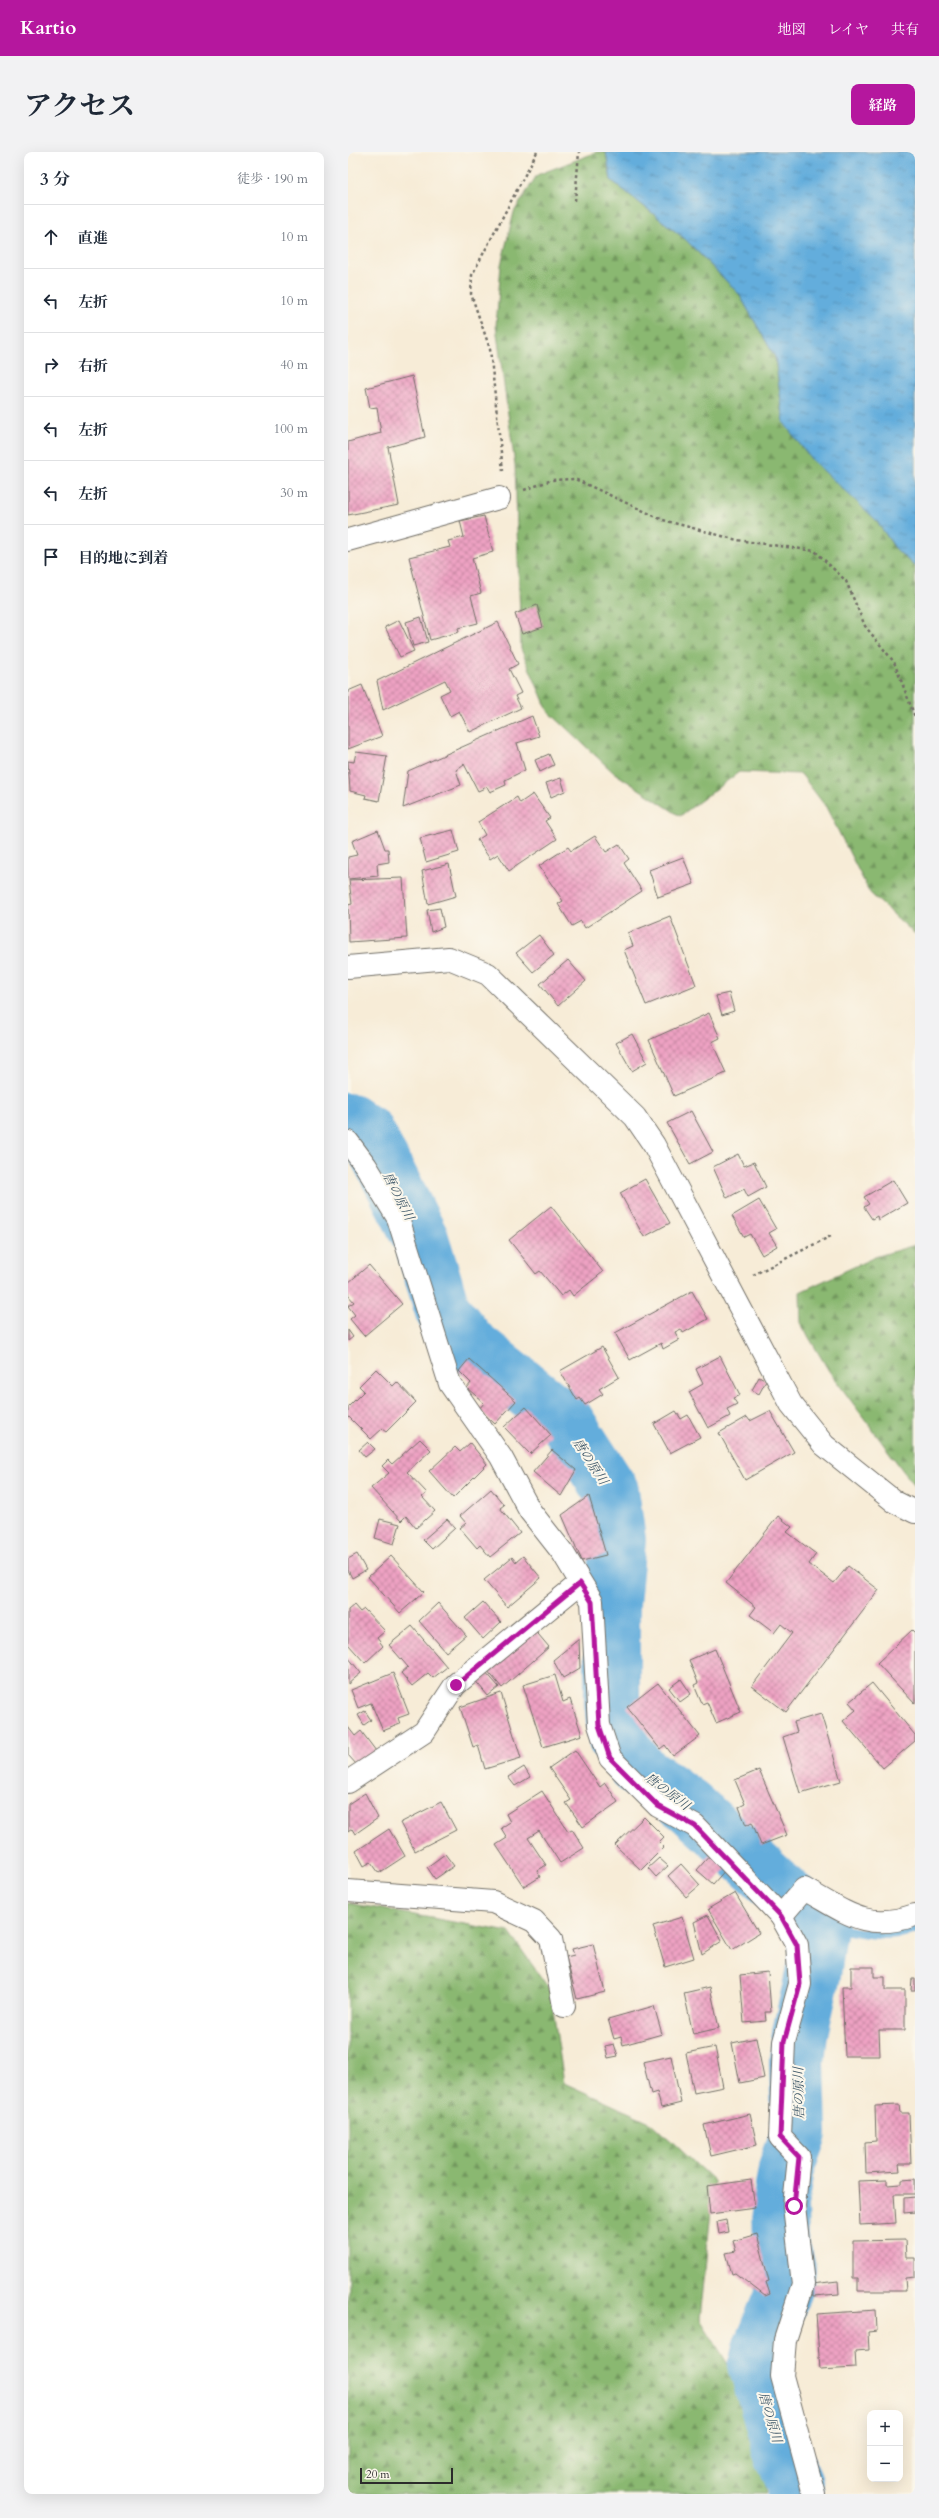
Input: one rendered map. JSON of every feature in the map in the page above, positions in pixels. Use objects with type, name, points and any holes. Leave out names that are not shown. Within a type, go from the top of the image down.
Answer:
[{"type":"street","points":[[348,540],[499,498]]},
{"type":"street","points":[[348,967],[449,958],[488,974],[635,1117],[654,1145],[728,1288],[791,1404],[824,1445],[895,1502],[915,1512]]},
{"type":"street","points":[[348,1142],[366,1166],[398,1218],[450,1384],[501,1457],[530,1511],[563,1553],[592,1602],[599,1725],[610,1758],[658,1806],[695,1826],[781,1916],[797,1945],[800,1984],[784,2042],[780,2137],[799,2157],[794,2206],[803,2284],[786,2340],[782,2376],[814,2494]]},
{"type":"street","points":[[348,1782],[424,1732],[456,1685],[580,1583]]},
{"type":"street","points":[[781,1916],[804,1889],[859,1920],[893,1922],[915,1915]]},
{"type":"street","points":[[348,1891],[493,1902],[534,1921],[551,1939],[564,2006]]},
{"type":"path","points":[[499,498],[505,484],[490,349],[471,294],[472,275],[538,152]]},
{"type":"path","points":[[575,201],[579,152]]},
{"type":"path","points":[[499,498],[552,480],[575,479],[663,520],[737,540],[815,551],[846,581],[865,626],[894,662],[915,717]]},
{"type":"path","points":[[728,1288],[831,1236]]},
{"type":"green space","points":[[597,152],[606,152],[611,180],[685,239],[739,294],[775,357],[784,423],[876,520],[895,548],[915,567],[915,934],[870,893],[826,807],[801,774],[739,772],[680,816],[613,772],[548,711],[521,649],[515,465],[496,326],[501,265],[514,212],[537,175]]},
{"type":"green space","points":[[915,1245],[915,1487],[829,1371],[801,1324],[800,1292],[875,1257]]},
{"type":"green space","points":[[348,1903],[509,1932],[550,1990],[564,2083],[652,2123],[714,2181],[700,2319],[755,2408],[767,2494],[348,2494]]},
{"type":"water","points":[[606,152],[915,152],[915,567],[895,548],[876,520],[811,459],[784,423],[775,357],[739,294],[685,239],[611,180]]},
{"type":"building","points":[[412,376],[425,437],[388,447],[399,505],[348,515],[348,442],[381,433],[377,407],[370,408],[366,388]]},
{"type":"building","points":[[484,516],[493,552],[472,558],[481,593],[471,596],[478,623],[458,628],[459,632],[430,640],[409,557],[450,547],[448,541],[464,537],[460,521]]},
{"type":"building","points":[[537,605],[543,627],[522,634],[515,614]]},
{"type":"building","points":[[421,617],[428,642],[413,646],[406,622]]},
{"type":"building","points":[[399,620],[414,651],[400,657],[385,627]]},
{"type":"building","points":[[498,622],[518,664],[509,669],[521,693],[515,696],[521,708],[470,732],[459,711],[450,716],[440,695],[450,690],[445,680],[383,710],[377,681]]},
{"type":"building","points":[[362,685],[382,736],[348,749],[348,691]]},
{"type":"building","points":[[532,716],[539,736],[517,743],[525,770],[505,780],[506,785],[490,792],[487,787],[478,791],[464,764],[456,770],[461,785],[403,808],[408,771]]},
{"type":"building","points":[[356,752],[387,756],[379,801],[365,798],[366,795],[350,791],[348,761],[354,762]]},
{"type":"building","points":[[549,754],[554,765],[540,772],[535,760]]},
{"type":"building","points":[[561,778],[565,791],[551,797],[546,783]]},
{"type":"building","points":[[533,794],[550,818],[545,821],[557,839],[509,871],[498,854],[490,859],[477,840],[485,835],[478,822],[517,797],[520,803]]},
{"type":"building","points":[[378,830],[385,849],[388,849],[389,862],[377,864],[378,876],[348,879],[348,857],[357,855],[352,841]]},
{"type":"building","points":[[453,830],[459,852],[426,862],[420,838]]},
{"type":"building","points":[[595,836],[606,852],[619,844],[629,859],[624,863],[642,891],[585,928],[581,921],[572,926],[558,904],[563,901],[539,866],[568,847],[571,851]]},
{"type":"building","points":[[683,857],[694,884],[658,897],[649,870]]},
{"type":"building","points":[[449,864],[456,896],[428,904],[422,871]]},
{"type":"building","points":[[403,878],[407,938],[349,942],[348,905],[352,904],[349,880]]},
{"type":"building","points":[[440,908],[444,927],[431,932],[427,910]]},
{"type":"building","points":[[670,916],[696,985],[646,1005],[624,950],[633,946],[628,933]]},
{"type":"building","points":[[539,935],[554,955],[533,972],[516,953]]},
{"type":"building","points":[[568,960],[586,981],[558,1006],[540,984]]},
{"type":"building","points":[[729,993],[734,1011],[722,1015],[716,996]]},
{"type":"building","points":[[709,1013],[720,1038],[712,1042],[726,1073],[674,1096],[649,1040]]},
{"type":"building","points":[[632,1034],[647,1062],[632,1071],[616,1043]]},
{"type":"building","points":[[691,1111],[713,1152],[690,1164],[667,1123]]},
{"type":"building","points":[[738,1154],[744,1166],[754,1162],[766,1187],[748,1197],[744,1189],[727,1198],[713,1167]]},
{"type":"building","points":[[645,1179],[670,1223],[644,1237],[620,1193]]},
{"type":"building","points":[[893,1180],[907,1203],[878,1220],[877,1216],[872,1219],[864,1207],[869,1204],[864,1197]]},
{"type":"building","points":[[759,1200],[776,1229],[769,1233],[777,1246],[762,1255],[750,1234],[744,1237],[732,1216]]},
{"type":"building","points":[[551,1206],[603,1272],[573,1296],[569,1290],[561,1296],[540,1271],[536,1274],[509,1240]]},
{"type":"building","points":[[369,1265],[402,1304],[364,1336],[350,1319],[355,1315],[348,1306],[354,1302],[348,1295],[348,1283]]},
{"type":"building","points":[[692,1291],[708,1319],[683,1333],[681,1329],[675,1332],[679,1340],[663,1349],[661,1343],[630,1360],[615,1333]]},
{"type":"building","points":[[348,1330],[353,1337],[348,1341]]},
{"type":"building","points":[[602,1347],[619,1377],[599,1389],[603,1394],[585,1405],[580,1398],[577,1400],[560,1371]]},
{"type":"building","points":[[720,1356],[740,1395],[733,1398],[737,1404],[727,1409],[730,1416],[708,1428],[689,1392],[703,1384],[696,1369]]},
{"type":"building","points":[[469,1359],[516,1401],[495,1424],[479,1409],[484,1403],[467,1388],[471,1383],[459,1371]]},
{"type":"building","points":[[376,1369],[393,1386],[397,1382],[416,1402],[386,1432],[382,1429],[371,1439],[348,1416],[348,1407],[364,1391],[359,1386]]},
{"type":"building","points":[[759,1377],[766,1381],[759,1394],[752,1390]]},
{"type":"building","points":[[526,1407],[551,1435],[530,1454],[504,1427]]},
{"type":"building","points":[[676,1411],[681,1419],[688,1415],[700,1437],[670,1453],[654,1424]]},
{"type":"building","points":[[770,1411],[794,1452],[745,1480],[719,1433],[747,1417],[750,1421]]},
{"type":"building","points":[[420,1439],[431,1450],[407,1472],[427,1493],[422,1497],[435,1511],[416,1528],[406,1516],[401,1521],[371,1488],[389,1473],[382,1466],[388,1460],[392,1464]]},
{"type":"building","points":[[368,1442],[375,1449],[365,1457],[359,1450]]},
{"type":"building","points":[[470,1443],[487,1464],[453,1498],[429,1471],[455,1447],[460,1452]]},
{"type":"building","points":[[552,1450],[576,1470],[561,1496],[533,1472]]},
{"type":"building","points":[[491,1489],[504,1505],[500,1508],[520,1533],[490,1557],[480,1545],[477,1548],[460,1528],[466,1523],[460,1516]]},
{"type":"building","points":[[589,1496],[606,1555],[582,1561],[562,1515]]},
{"type":"building","points":[[778,1516],[792,1527],[787,1532],[816,1554],[809,1564],[834,1583],[848,1566],[879,1590],[786,1712],[752,1686],[792,1633],[781,1624],[774,1633],[750,1615],[756,1607],[726,1583]]},
{"type":"building","points":[[380,1519],[400,1524],[394,1544],[375,1538]]},
{"type":"building","points":[[447,1519],[455,1528],[432,1549],[423,1540]]},
{"type":"building","points":[[357,1554],[366,1570],[352,1578],[348,1570],[348,1559]]},
{"type":"building","points":[[391,1556],[424,1592],[400,1613],[368,1577]]},
{"type":"building","points":[[523,1556],[541,1578],[507,1607],[484,1580],[512,1557],[516,1562]]},
{"type":"building","points":[[483,1602],[501,1622],[483,1639],[465,1618]]},
{"type":"building","points":[[438,1603],[466,1635],[446,1652],[419,1621]]},
{"type":"building","points":[[354,1605],[360,1612],[364,1609],[385,1631],[377,1638],[383,1646],[365,1663],[348,1644],[348,1610]]},
{"type":"building","points":[[412,1626],[447,1667],[433,1678],[428,1673],[412,1686],[401,1673],[408,1667],[389,1645]]},
{"type":"building","points":[[533,1628],[549,1647],[502,1688],[487,1670]]},
{"type":"building","points":[[912,1630],[915,1633],[915,1704],[877,1663]]},
{"type":"building","points":[[579,1639],[580,1668],[563,1678],[553,1660]]},
{"type":"building","points":[[715,1649],[741,1712],[716,1723],[707,1702],[702,1704],[694,1685],[698,1683],[689,1660]]},
{"type":"building","points":[[348,1657],[361,1673],[348,1684]]},
{"type":"building","points":[[484,1670],[499,1687],[488,1696],[474,1679]]},
{"type":"building","points":[[393,1673],[409,1714],[398,1718],[400,1724],[383,1731],[371,1703],[358,1708],[351,1690]]},
{"type":"building","points":[[555,1675],[563,1702],[570,1699],[582,1735],[543,1747],[523,1685]]},
{"type":"building","points":[[681,1679],[691,1694],[680,1702],[669,1688]]},
{"type":"building","points":[[658,1683],[700,1736],[673,1756],[665,1745],[660,1749],[627,1707]]},
{"type":"building","points":[[872,1683],[915,1735],[915,1741],[883,1768],[843,1721],[856,1710],[849,1702]]},
{"type":"building","points":[[501,1693],[521,1758],[485,1769],[478,1745],[473,1747],[460,1707]]},
{"type":"building","points":[[365,1711],[371,1720],[364,1725],[358,1715]]},
{"type":"building","points":[[821,1714],[841,1781],[800,1793],[783,1737],[797,1732],[794,1722]]},
{"type":"building","points":[[348,1727],[355,1736],[361,1731],[376,1751],[357,1765],[348,1755]]},
{"type":"building","points":[[575,1750],[600,1787],[605,1783],[618,1802],[583,1827],[566,1803],[571,1800],[549,1768]]},
{"type":"building","points":[[524,1767],[530,1777],[515,1786],[508,1777]]},
{"type":"building","points":[[759,1770],[787,1835],[761,1845],[752,1822],[746,1825],[739,1807],[745,1804],[735,1780]]},
{"type":"building","points":[[542,1791],[568,1831],[572,1829],[584,1848],[560,1863],[539,1831],[528,1838],[546,1865],[537,1871],[540,1877],[524,1887],[496,1845],[507,1838],[501,1828],[510,1822],[506,1814]]},
{"type":"building","points":[[365,1793],[378,1818],[355,1834],[352,1829],[348,1832],[348,1804]]},
{"type":"building","points":[[441,1802],[456,1830],[415,1851],[400,1823]]},
{"type":"building","points":[[644,1817],[664,1837],[659,1842],[664,1847],[641,1870],[615,1845]]},
{"type":"building","points":[[389,1829],[405,1856],[379,1873],[371,1862],[364,1866],[356,1851]]},
{"type":"building","points":[[445,1854],[454,1866],[435,1879],[427,1867]]},
{"type":"building","points":[[711,1854],[727,1868],[713,1884],[697,1870]]},
{"type":"building","points":[[659,1858],[668,1866],[656,1877],[648,1868]]},
{"type":"building","points":[[681,1864],[700,1885],[686,1897],[668,1876]]},
{"type":"building","points":[[735,1893],[759,1933],[732,1950],[708,1909]]},
{"type":"building","points":[[708,1915],[722,1941],[702,1954],[694,1922]]},
{"type":"building","points":[[682,1917],[694,1958],[665,1967],[653,1926]]},
{"type":"building","points":[[593,1944],[605,1992],[577,1999],[566,1957],[574,1955],[572,1949]]},
{"type":"building","points":[[851,1967],[874,1967],[874,1977],[885,1977],[885,1990],[905,1990],[905,2030],[879,2030],[880,2056],[845,2056],[842,1987],[851,1987]]},
{"type":"building","points":[[768,1972],[771,2012],[765,2012],[766,2021],[744,2023],[740,1975]]},
{"type":"building","points":[[912,1979],[915,1979],[915,1990],[911,1990]]},
{"type":"building","points":[[710,1987],[719,2028],[693,2034],[684,1993]]},
{"type":"building","points":[[654,2006],[662,2034],[623,2045],[621,2037],[614,2039],[608,2019]]},
{"type":"building","points":[[756,2038],[764,2078],[740,2083],[732,2043]]},
{"type":"building","points":[[614,2044],[618,2056],[608,2058],[605,2046]]},
{"type":"building","points":[[715,2047],[723,2087],[694,2093],[686,2053]]},
{"type":"building","points":[[671,2056],[681,2103],[661,2108],[657,2092],[651,2094],[643,2062]]},
{"type":"building","points":[[899,2105],[900,2113],[909,2113],[911,2164],[899,2164],[900,2171],[866,2173],[865,2142],[876,2141],[875,2106]]},
{"type":"building","points":[[750,2114],[757,2145],[711,2156],[704,2125]]},
{"type":"building","points":[[915,2179],[915,2194],[894,2194],[896,2223],[860,2225],[858,2181],[887,2180],[887,2185],[902,2184],[902,2180]]},
{"type":"building","points":[[751,2180],[755,2208],[710,2214],[707,2186]]},
{"type":"building","points":[[915,2197],[915,2212],[904,2213],[904,2198]]},
{"type":"building","points":[[726,2220],[728,2232],[719,2234],[717,2222]]},
{"type":"building","points":[[757,2234],[769,2281],[766,2282],[770,2294],[765,2296],[735,2273],[732,2274],[726,2253],[736,2251],[733,2241]]},
{"type":"building","points":[[905,2240],[906,2258],[915,2258],[915,2277],[905,2278],[906,2291],[858,2291],[858,2278],[853,2278],[853,2241]]},
{"type":"building","points":[[838,2281],[839,2294],[813,2296],[812,2284]]},
{"type":"building","points":[[876,2310],[877,2331],[868,2332],[869,2350],[855,2351],[856,2368],[820,2370],[816,2314]]},
{"type":"waterway","name":"唐の原川","points":[[348,1121],[367,1133],[421,1239],[443,1311],[470,1345],[566,1421],[611,1491],[618,1540],[612,1604],[612,1701],[616,1739],[639,1770],[689,1806],[820,1925],[813,1975],[800,2033],[797,2062],[799,2133],[786,2169],[780,2205],[781,2243],[788,2268],[785,2289],[760,2349],[756,2365],[781,2452],[795,2483],[796,2494]]},
{"type":"waterway","points":[[820,1925],[868,1934],[903,1933],[915,1930]]},
{"type":"route","points":[[456,1685],[580,1583],[592,1602],[599,1725],[610,1758],[632,1782],[658,1806],[695,1826],[781,1916],[797,1945],[800,1984],[784,2042],[780,2137],[799,2157],[794,2206]]}]
